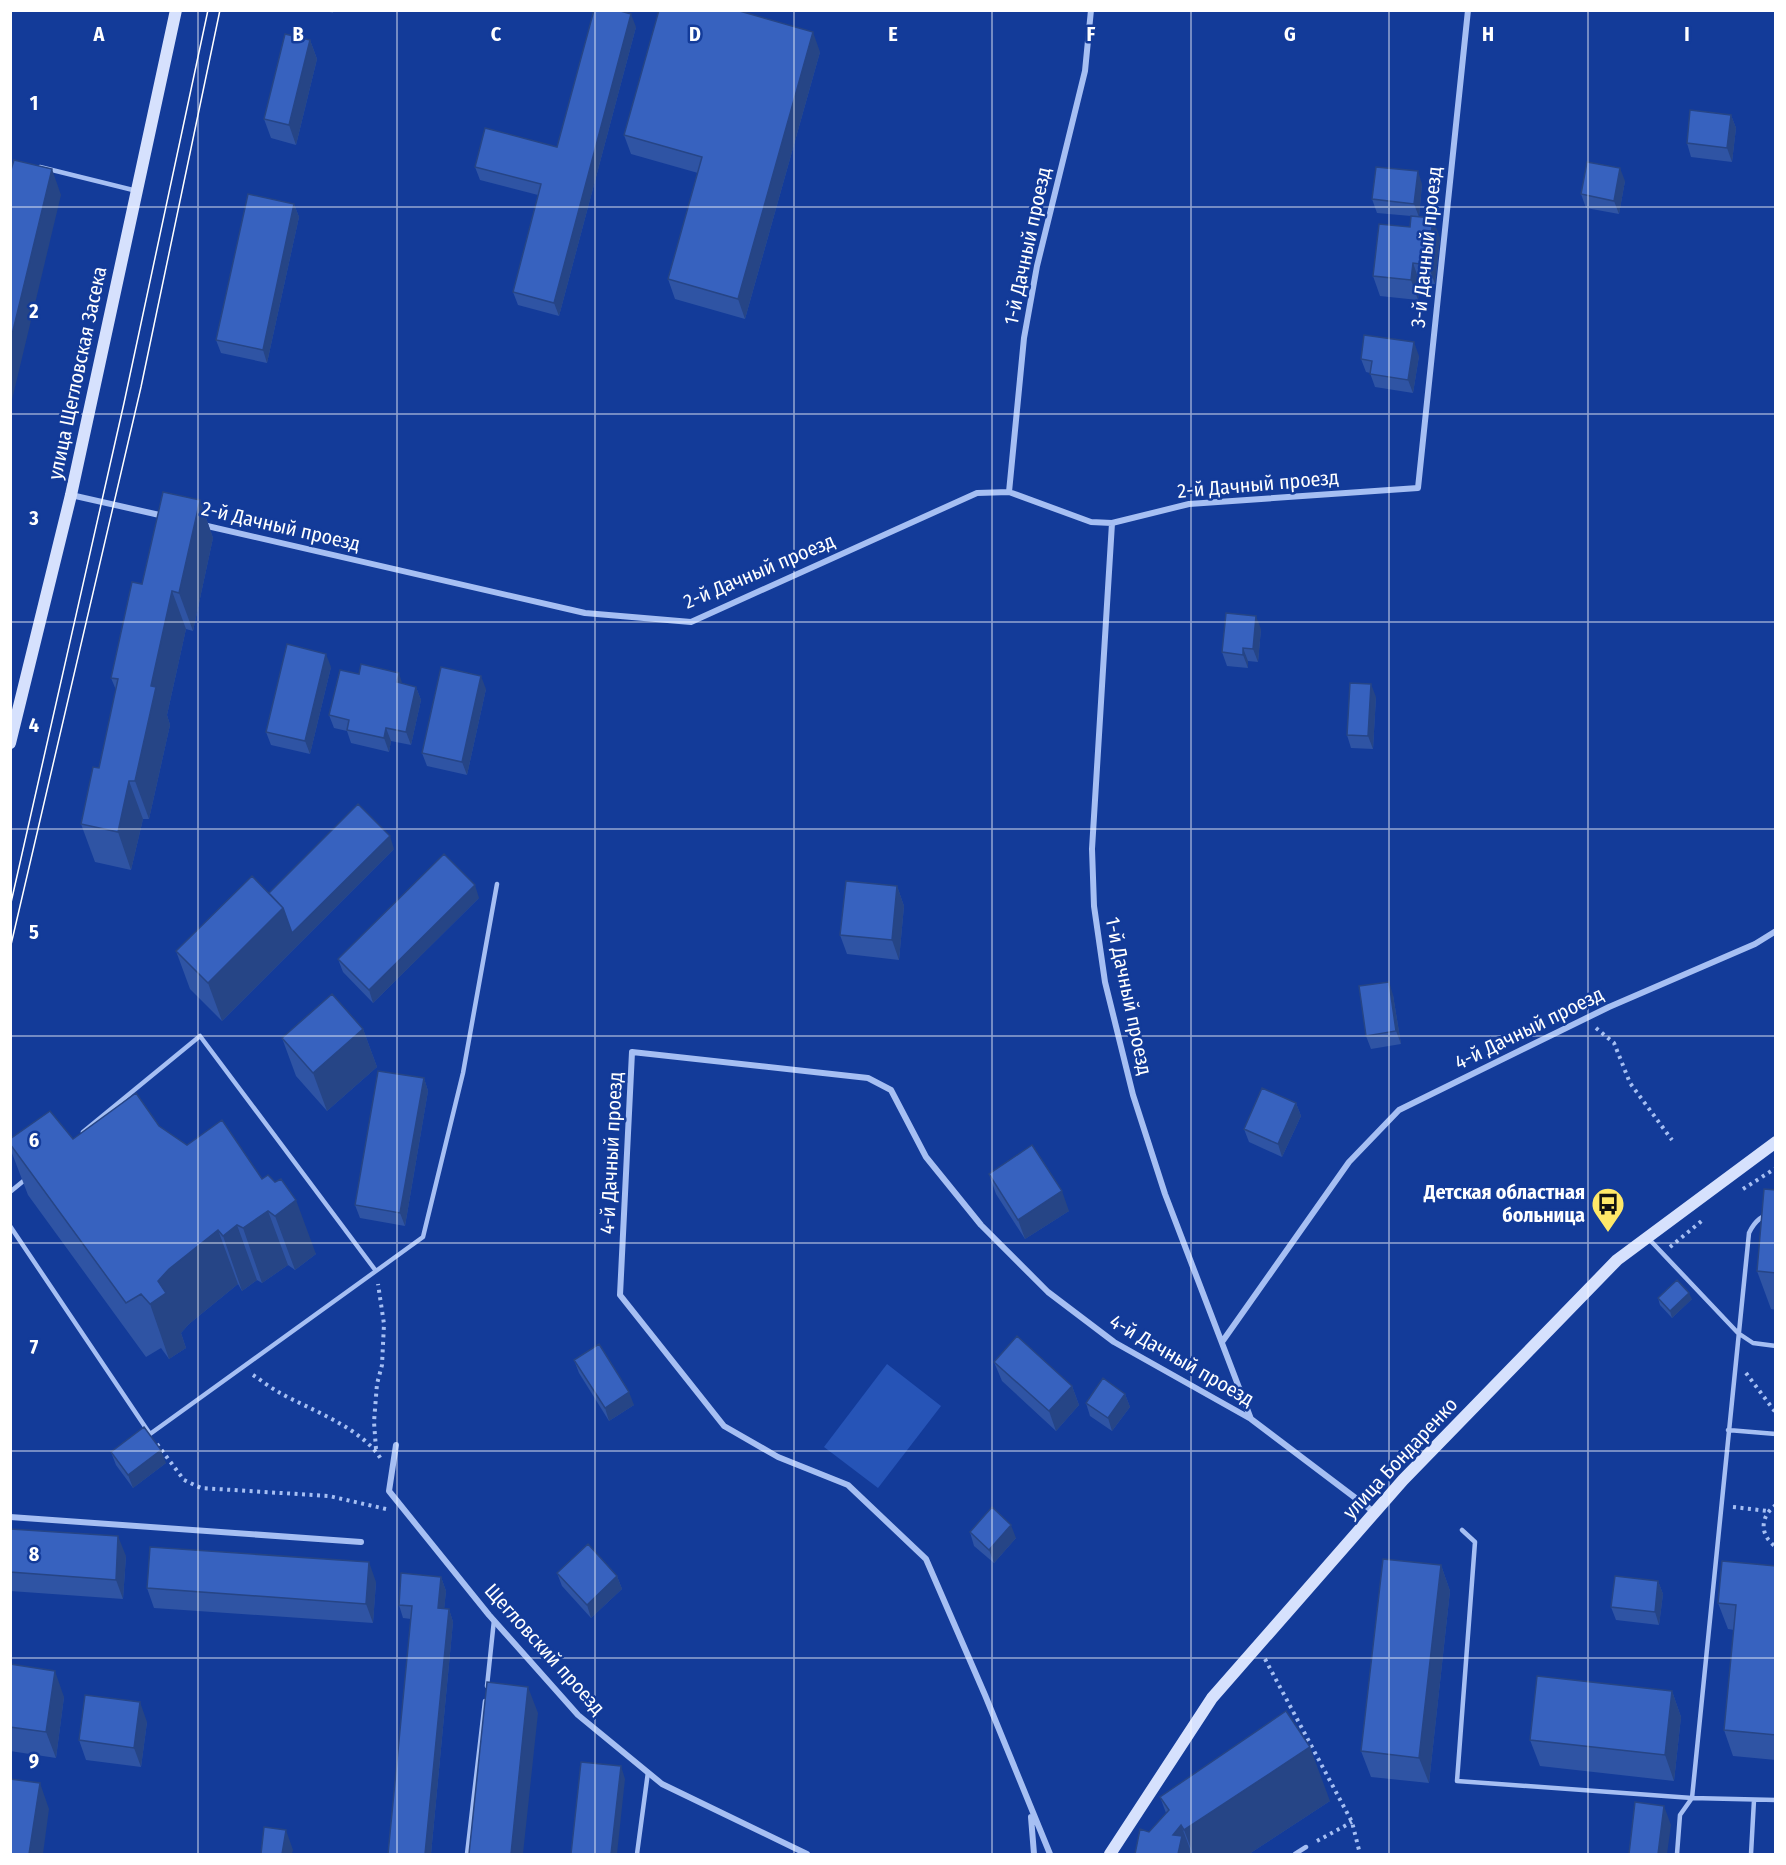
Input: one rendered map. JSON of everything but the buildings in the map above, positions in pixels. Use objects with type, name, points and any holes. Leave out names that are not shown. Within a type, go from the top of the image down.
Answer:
[{"type":"street","name":"улица Щегловская Засека","points":[[10,743],[71,495],[176,10]]},
{"type":"street","name":"1-й Дачный проезд","points":[[1009,492],[1024,338],[1037,266],[1085,71],[1091,10]]},
{"type":"street","name":"3-й Дачный проезд","points":[[1418,488],[1468,10]]},
{"type":"street","name":"2-й Дачный проезд","points":[[194,523],[585,613],[691,622],[977,494],[1009,492],[1090,522],[1112,523],[1189,504],[1418,488]]},
{"type":"street","name":"2-й Дачный проезд","points":[[71,495],[171,518]]},
{"type":"street","name":"1-й Дачный проезд","points":[[1112,523],[1092,849],[1094,906],[1106,982],[1133,1095],[1165,1194],[1251,1419]]},
{"type":"street","name":"4-й Дачный проезд","points":[[1222,1342],[1349,1162],[1399,1110],[1584,1019],[1755,944],[1776,931]]},
{"type":"street","name":"4-й Дачный проезд","points":[[1050,1854],[926,1559],[848,1485],[778,1457],[724,1426],[620,1295],[632,1052],[868,1078],[891,1090],[926,1157],[981,1225],[1048,1292],[1113,1342],[1251,1419],[1374,1513]]},
{"type":"street","name":"улица Бондаренко","points":[[1110,1854],[1212,1698],[1403,1479],[1617,1260],[1776,1142]]},
{"type":"street","name":"Щегловский проезд","points":[[396,1445],[388,1491],[494,1620],[578,1715],[662,1784],[807,1854]]},
{"type":"street","points":[[10,1517],[361,1542]]},
{"type":"street","points":[[1030,1810],[1034,1854]]},
{"type":"lane","points":[[37,166],[137,191]]},
{"type":"lane","points":[[10,1226],[150,1434],[423,1237],[464,1073],[498,884]]},
{"type":"lane","points":[[74,1140],[200,1036],[376,1271]]},
{"type":"lane","points":[[10,1191],[28,1177]]},
{"type":"lane","points":[[1677,1854],[1680,1815],[1692,1798],[1749,1233],[1753,1223],[1776,1210]]},
{"type":"lane","points":[[1647,1237],[1738,1333],[1753,1343],[1776,1346]]},
{"type":"lane","points":[[1728,1430],[1776,1434]]},
{"type":"lane","points":[[1462,1530],[1474,1542],[1457,1781],[1692,1798],[1776,1800]]},
{"type":"lane","points":[[467,1854],[494,1620]]},
{"type":"lane","points":[[637,1854],[648,1772]]},
{"type":"lane","points":[[1751,1854],[1754,1800]]},
{"type":"lane","points":[[1295,1854],[1305,1847]]},
{"type":"path","points":[[1584,1019],[1614,1042],[1630,1083],[1672,1140]]},
{"type":"path","points":[[1740,1191],[1776,1168]]},
{"type":"path","points":[[1663,1253],[1705,1217]]},
{"type":"path","points":[[376,1271],[384,1324],[382,1365],[377,1384],[374,1422],[376,1450]]},
{"type":"path","points":[[1736,1358],[1776,1413]]},
{"type":"path","points":[[243,1367],[277,1391],[350,1430],[376,1450],[391,1475]]},
{"type":"path","points":[[150,1434],[184,1480],[201,1488],[329,1496],[370,1504],[407,1515]]},
{"type":"path","points":[[1776,1505],[1768,1511],[1763,1530],[1767,1539],[1776,1547]]},
{"type":"path","points":[[1721,1506],[1768,1511]]},
{"type":"path","points":[[1258,1646],[1352,1822],[1360,1854]]},
{"type":"path","points":[[1305,1847],[1352,1822]]},
{"type":"shaded area","points":[[887,1364],[941,1406],[878,1488],[824,1447]]},
{"type":"tram line","points":[[10,907],[124,403],[208,10]]},
{"type":"tram line","points":[[10,949],[141,387],[220,10]]},
{"type":"place","name":"Детская областная больница","points":[[1608,1233]]}]
